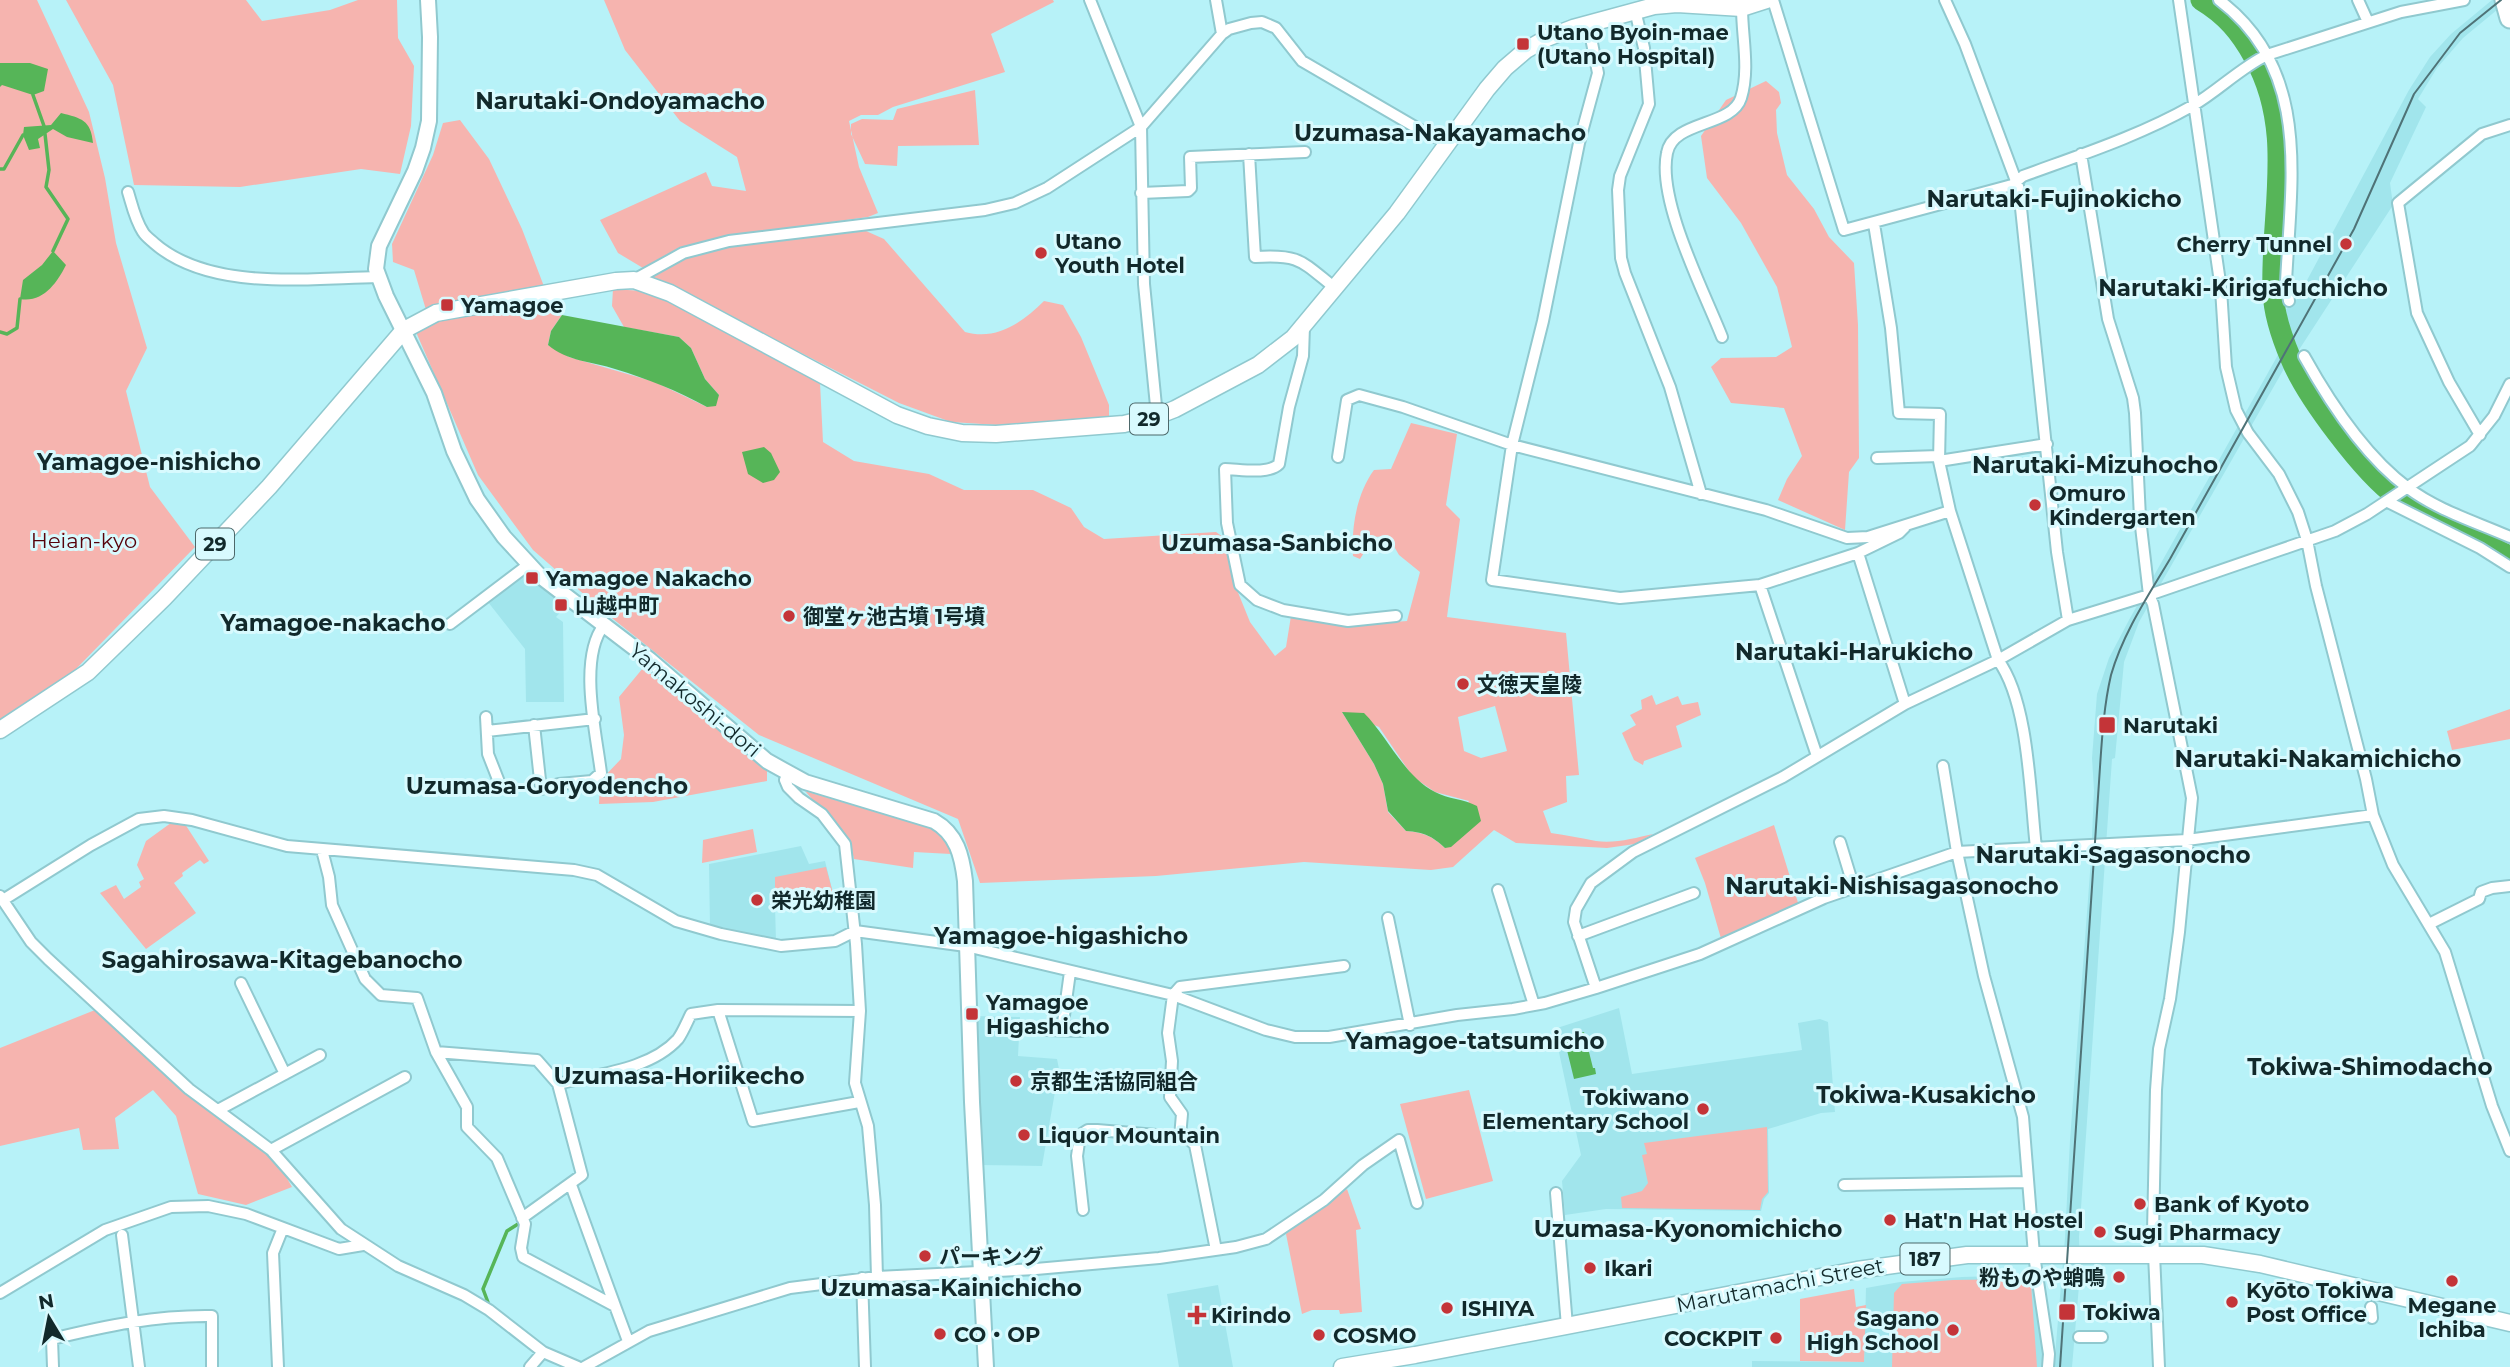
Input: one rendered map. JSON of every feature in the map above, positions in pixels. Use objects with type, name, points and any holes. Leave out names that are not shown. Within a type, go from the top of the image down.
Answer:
[{"type":"main road","name":"29","points":[[0,730],[88,671],[164,598],[292,462],[404,330],[436,313],[634,280],[670,293],[897,415],[928,426],[962,433],[996,434],[1108,425],[1157,416],[1258,365],[1281,349],[1304,326],[1390,221],[1492,83],[1517,57],[1547,38],[1635,10],[1677,4],[1742,8],[1767,0]]},
{"type":"main road","name":"Marutamachi Street","points":[[1342,1367],[1898,1263],[1967,1255],[2203,1255],[2260,1264],[2510,1323]]},
{"type":"street","points":[[128,192],[144,234],[163,251],[193,268],[225,275],[272,279],[378,277],[376,258],[379,246],[415,171],[429,121],[428,0]]},
{"type":"street","points":[[1090,0],[1142,127],[1143,284],[1157,416]]},
{"type":"street","points":[[1216,0],[1222,34]]},
{"type":"street","points":[[1773,0],[1844,230],[2012,185],[2023,176],[2144,132],[2195,104],[2266,55],[2409,10],[2464,0]]},
{"type":"street","points":[[1945,0],[1965,44],[2019,189],[2057,552],[2068,620]]},
{"type":"street","points":[[2219,0],[2247,27],[2266,55],[2284,95],[2293,152],[2286,282],[2290,301]]},
{"type":"street","points":[[2358,0],[2368,22]]},
{"type":"street","points":[[2179,1],[2221,289],[2226,367],[2236,410],[2248,433],[2289,490],[2307,540],[2316,586],[2366,779],[2372,815],[2393,865],[2445,952],[2492,1106],[2510,1151]]},
{"type":"street","points":[[1722,337],[1676,221],[1667,186],[1667,152],[1674,140],[1683,133],[1734,110],[1741,100],[1746,65],[1742,40],[1742,8]]},
{"type":"street","points":[[1635,10],[1644,48],[1649,104],[1620,176],[1618,190],[1621,258],[1670,387],[1701,494]]},
{"type":"street","points":[[634,280],[683,253],[729,241],[985,210],[1015,203],[1073,173],[1142,127],[1222,34],[1240,25],[1262,22],[1276,28],[1302,61],[1429,135],[1449,142]]},
{"type":"street","points":[[1588,23],[1598,73],[1579,143],[1543,321],[1512,446],[1492,580],[1620,598],[1760,585],[1858,553],[1899,533],[1905,527]]},
{"type":"street","points":[[2480,435],[2449,382],[2417,313],[2398,203],[2482,134],[2510,125]]},
{"type":"street","points":[[1141,193],[1188,191],[1191,188],[1190,157],[1305,152]]},
{"type":"street","points":[[1249,154],[1255,257],[1286,256],[1301,261],[1335,288]]},
{"type":"street","points":[[2081,154],[2108,319],[2133,398],[2140,518],[2149,595],[2192,798],[2171,999],[2159,1049],[2157,1076],[2154,1255],[2159,1367]]},
{"type":"street","points":[[1874,224],[1891,328],[1899,413],[1941,414],[1939,458],[1950,511],[1998,660],[2006,670],[2018,710],[2028,759],[2036,848]]},
{"type":"street","name":"Yamakoshi-dori","points":[[378,277],[434,393],[468,483],[496,527],[528,565],[650,660],[758,754],[788,774],[805,782],[934,821],[949,831],[958,848],[964,872],[965,946],[986,1367]]},
{"type":"street","points":[[1304,326],[1303,356],[1289,407],[1279,464],[1275,469],[1266,470],[1224,469],[1227,523],[1240,585],[1257,600],[1283,610],[1349,621],[1396,616]]},
{"type":"street","points":[[2304,356],[2316,379],[2379,463],[2408,488],[2433,503],[2510,537]]},
{"type":"street","points":[[1596,988],[1574,922],[1576,909],[1584,892],[1602,873],[1633,852],[1783,777],[1905,704],[1998,660],[2068,620],[2335,531],[2391,500],[2470,446],[2494,416],[2510,384]]},
{"type":"street","points":[[1338,457],[1347,400],[1359,395],[1403,407],[1512,446],[1766,510],[1847,538],[1861,539],[1950,511]]},
{"type":"street","points":[[1877,458],[1939,458],[2047,444]]},
{"type":"street","points":[[2391,500],[2510,567]]},
{"type":"street","points":[[1858,553],[1905,704]]},
{"type":"street","points":[[450,624],[528,565]]},
{"type":"street","points":[[1760,585],[1817,756]]},
{"type":"street","points":[[534,725],[541,789],[546,790],[559,784],[592,781],[601,773],[589,666],[596,635],[604,625]]},
{"type":"street","points":[[486,717],[488,754],[501,788]]},
{"type":"street","points":[[486,731],[595,719]]},
{"type":"street","points":[[1942,766],[1957,852],[1984,976],[2023,1117],[2034,1255],[2049,1354],[2048,1367]]},
{"type":"street","points":[[788,774],[785,780],[788,788],[822,814],[845,844],[855,931],[860,1011],[855,1083],[868,1126],[875,1205],[877,1277]]},
{"type":"street","points":[[578,1367],[543,1352],[489,1310],[464,1295],[398,1266],[363,1245],[334,1222],[271,1150],[189,1089],[72,982],[5,916],[1,898],[139,819],[164,816],[185,818],[287,846],[574,870],[597,876],[676,921],[721,934],[781,946],[835,941],[855,931],[965,946],[1173,995],[1266,1030],[1295,1037],[1329,1037],[1534,1005],[1596,988],[1711,950],[1824,898],[1957,852],[2187,840],[2372,815]]},
{"type":"street","points":[[1840,842],[1854,888]]},
{"type":"street","points":[[322,850],[332,905],[365,979],[381,995],[417,998],[436,1052],[467,1107],[467,1127],[497,1158],[525,1224],[520,1248],[523,1257],[615,1306]]},
{"type":"street","points":[[2429,924],[2479,899],[2481,892],[2492,887],[2510,886]]},
{"type":"street","points":[[1498,890],[1534,1005]]},
{"type":"street","points":[[1578,936],[1694,893]]},
{"type":"street","points":[[1388,918],[1410,1025]]},
{"type":"street","points":[[1180,1137],[1182,1114],[1170,1097],[1172,1061],[1168,1033],[1173,995],[1180,987],[1345,966]]},
{"type":"street","points":[[1062,1030],[1070,972]]},
{"type":"street","points":[[241,984],[285,1074]]},
{"type":"street","points":[[558,1084],[653,1057],[678,1038],[691,1014],[718,1010],[860,1011]]},
{"type":"street","points":[[718,1010],[753,1121],[859,1102]]},
{"type":"street","points":[[1046,1030],[1081,1031]]},
{"type":"street","points":[[436,1052],[537,1060],[558,1084],[582,1175],[522,1219]]},
{"type":"street","points":[[218,1110],[320,1055]]},
{"type":"street","points":[[271,1150],[405,1076]]},
{"type":"street","points":[[1083,1210],[1077,1156],[1080,1135],[1084,1132],[1097,1130],[1190,1140],[1195,1145],[1216,1250]]},
{"type":"street","points":[[584,1367],[649,1331],[790,1288],[862,1278],[1158,1258],[1216,1250],[1266,1239],[1324,1200],[1363,1165],[1399,1140],[1417,1203]]},
{"type":"street","points":[[1844,1185],[2028,1182]]},
{"type":"street","points":[[571,1185],[628,1341]]},
{"type":"street","points":[[1556,1193],[1567,1326]]},
{"type":"street","points":[[0,1293],[105,1230],[171,1207],[208,1206],[246,1214],[339,1249],[363,1245]]},
{"type":"street","points":[[278,1367],[273,1253],[283,1228]]},
{"type":"street","points":[[122,1235],[139,1367]]},
{"type":"street","points":[[862,1278],[864,1367]]},
{"type":"street","points":[[53,1367],[52,1339],[133,1321],[177,1315],[212,1316],[212,1367]]},
{"type":"street","points":[[2079,1337],[2102,1337]]},
{"type":"street","points":[[530,1367],[543,1352]]},
{"type":"shaded area","name":"Cherry Tunnel","points":[[2492,0],[2509,0],[2463,38],[2437,68],[2418,99],[2426,107],[2390,183],[2393,205],[2295,356],[2279,316],[2297,299],[2409,90],[2430,57],[2451,34]]},
{"type":"shaded area","points":[[0,63],[30,63],[48,69],[44,91],[33,95],[2,85],[0,87]]},
{"type":"shaded area","points":[[61,113],[84,121],[90,129],[93,143],[67,137],[53,129],[38,139],[40,148],[29,150],[23,135],[24,127],[51,125]]},
{"type":"shaded area","points":[[53,251],[66,265],[58,278],[42,295],[20,299],[23,280],[42,265]]},
{"type":"shaded area","points":[[562,315],[679,337],[691,348],[705,379],[719,395],[716,406],[707,407],[651,381],[563,355],[548,345],[551,331]]},
{"type":"shaded area","points":[[2283,346],[2289,360],[2139,622],[2124,662],[2115,758],[2112,759],[2072,1367],[2054,1367],[2091,859],[2094,790],[2092,758],[2097,694],[2109,658],[2129,620]]},
{"type":"shaded area","points":[[764,447],[771,453],[780,472],[774,480],[763,483],[748,474],[742,452]]},
{"type":"shaded area","points":[[525,575],[567,605],[556,617],[563,622],[564,702],[526,702],[525,649],[488,602]]},
{"type":"shaded area","points":[[1342,712],[1364,713],[1414,776],[1435,792],[1477,806],[1481,821],[1451,847],[1445,848],[1427,835],[1406,831],[1388,811],[1383,784],[1374,764]]},
{"type":"shaded area","name":"栄光幼稚園","points":[[801,846],[809,864],[825,861],[833,893],[775,906],[776,941],[710,927],[709,864]]},
{"type":"shaded area","name":"Tokiwano Elementary School","points":[[1619,1008],[1632,1074],[1802,1050],[1798,1023],[1820,1019],[1828,1022],[1835,1112],[1821,1113],[1768,1129],[1769,1193],[1764,1199],[1761,1211],[1606,1209],[1565,1215],[1562,1181],[1581,1155],[1554,1029]]},
{"type":"shaded area","points":[[973,1016],[1020,1017],[1018,1056],[1057,1059],[1059,1069],[1042,1166],[979,1165]]},
{"type":"shaded area","points":[[1584,1032],[1596,1074],[1574,1079],[1564,1038]]},
{"type":"shaded area","name":"Sagano High School","points":[[2030,1275],[2034,1279],[2044,1353],[2043,1367],[1752,1367],[1752,1361],[1864,1362],[1866,1288],[1962,1277]]},
{"type":"shaded area","name":"Kirindo","points":[[1218,1285],[1233,1367],[1179,1367],[1167,1294]]},
{"type":"green space","name":"Heian-kyo","points":[[0,0],[37,0],[89,112],[105,178],[116,243],[147,348],[126,391],[150,487],[195,547],[74,671],[0,721]]},
{"type":"green space","points":[[66,0],[246,0],[262,21],[330,10],[358,0],[397,0],[398,38],[414,66],[411,126],[400,174],[361,169],[240,187],[134,185],[113,85]]},
{"type":"green space","points":[[604,0],[1054,2],[991,34],[1005,72],[893,107],[878,115],[861,115],[849,121],[859,167],[878,213],[868,217],[728,236],[680,247],[643,268],[618,253],[600,220],[706,172],[712,186],[746,191],[737,157],[680,121],[625,50]]},
{"type":"green space","points":[[1766,81],[1779,92],[1781,103],[1776,110],[1777,133],[1787,175],[1814,209],[1829,237],[1854,263],[1858,325],[1859,458],[1849,472],[1845,530],[1778,500],[1787,479],[1802,456],[1784,408],[1731,403],[1711,367],[1721,358],[1776,357],[1792,347],[1777,287],[1741,223],[1707,178],[1701,136],[1726,100]]},
{"type":"green space","points":[[975,90],[979,145],[898,146],[897,166],[865,164],[851,134],[851,124],[862,119],[893,120],[897,109]]},
{"type":"green space","points":[[460,120],[489,159],[522,229],[550,302],[557,301],[562,315],[551,331],[548,345],[569,357],[655,382],[707,407],[719,395],[705,379],[691,348],[679,337],[624,327],[612,306],[613,289],[657,292],[820,383],[823,442],[854,461],[929,474],[964,490],[1033,490],[1071,508],[1084,527],[1104,539],[1216,532],[1227,540],[1237,590],[1250,622],[1275,656],[1286,647],[1291,616],[1358,625],[1407,621],[1420,572],[1399,555],[1388,536],[1374,537],[1360,559],[1353,556],[1356,511],[1363,489],[1374,470],[1391,469],[1411,423],[1457,434],[1446,505],[1460,519],[1447,617],[1566,633],[1579,775],[1566,776],[1567,802],[1543,811],[1551,833],[1603,842],[1653,834],[1635,844],[1607,848],[1516,843],[1494,830],[1453,867],[1431,870],[1304,862],[1156,876],[980,883],[958,819],[759,735],[603,611],[533,550],[478,475],[416,332],[430,323],[414,270],[393,262],[392,244],[433,155],[443,123]],"holes":[[[1495,706],[1507,751],[1481,758],[1464,751],[1458,717]],[[1342,712],[1379,727],[1413,777],[1435,792],[1469,801],[1445,848],[1427,835],[1406,831],[1388,812],[1383,784],[1374,764]]]},
{"type":"green space","points":[[866,231],[884,239],[965,332],[999,332],[1027,316],[1044,301],[1063,305],[1081,337],[1109,405],[1109,416],[1105,420],[998,425],[951,422],[899,403],[652,277],[685,258],[731,246]]},
{"type":"green space","points":[[643,668],[767,770],[767,781],[653,802],[599,804],[600,781],[621,759],[624,735],[619,697]]},
{"type":"green space","points":[[1652,695],[1656,705],[1678,696],[1682,705],[1698,702],[1701,715],[1676,726],[1682,747],[1644,761],[1643,765],[1634,760],[1622,733],[1636,725],[1630,715],[1642,709],[1641,700]]},
{"type":"green space","points":[[2510,709],[2510,739],[2452,750],[2447,731]]},
{"type":"green space","points":[[805,791],[943,834],[951,854],[914,852],[913,868],[854,859],[850,842]]},
{"type":"green space","points":[[175,820],[183,821],[209,861],[204,864],[200,860],[182,873],[183,876],[174,883],[196,913],[146,949],[100,893],[116,885],[124,899],[141,887],[139,882],[144,879],[137,865],[146,841]]},
{"type":"green space","points":[[1774,825],[1799,906],[1722,942],[1695,858]]},
{"type":"green space","points":[[753,829],[757,852],[702,863],[703,840]]},
{"type":"green space","points":[[826,867],[833,893],[775,906],[775,877]]},
{"type":"green space","points":[[95,1010],[277,1161],[292,1187],[246,1205],[198,1194],[176,1116],[153,1090],[115,1118],[119,1149],[83,1150],[79,1128],[0,1146],[0,1048]]},
{"type":"green space","points":[[1469,1090],[1493,1181],[1426,1199],[1400,1104]]},
{"type":"green space","points":[[1767,1127],[1768,1192],[1762,1199],[1760,1210],[1622,1208],[1621,1197],[1642,1191],[1648,1183],[1642,1155],[1647,1154],[1644,1143]]},
{"type":"green space","points":[[1347,1189],[1361,1229],[1356,1230],[1362,1312],[1340,1314],[1339,1310],[1312,1310],[1302,1314],[1286,1234]]},
{"type":"green space","name":"Sagano High School","points":[[2023,1279],[2031,1284],[2037,1367],[1892,1367],[1894,1293],[1902,1284]]},
{"type":"green space","points":[[1854,1289],[1856,1307],[1866,1305],[1864,1362],[1800,1361],[1800,1299]]},
{"type":"waterway","points":[[2201,0],[2238,32],[2267,85],[2278,143],[2273,292],[2282,335],[2299,375],[2337,433],[2384,486],[2424,513],[2510,557]]},
{"type":"waterway","points":[[33,95],[44,126]]},
{"type":"waterway","points":[[45,134],[49,170],[46,187],[68,219],[53,251]]},
{"type":"waterway","points":[[0,169],[4,169],[23,135]]},
{"type":"waterway","points":[[0,332],[7,334],[17,328],[20,299]]},
{"type":"waterway","points":[[489,1305],[483,1289],[507,1231],[518,1224]]},
{"type":"tram line","points":[[2060,1367],[2102,744],[2105,709],[2116,659],[2137,615],[2354,229],[2414,94],[2460,33],[2501,0]]},
{"type":"place","name":"Utano Byoin-mae (Utano Hospital)","points":[[1523,44]]},
{"type":"place","name":"Cherry Tunnel","points":[[2346,244]]},
{"type":"place","name":"Utano Youth Hotel","points":[[1041,253]]},
{"type":"place","name":"Yamagoe","points":[[447,305]]},
{"type":"place","name":"Omuro Kindergarten","points":[[2035,505]]},
{"type":"place","name":"Yamagoe Nakacho","points":[[532,578]]},
{"type":"place","name":"山越中町","points":[[561,605]]},
{"type":"place","name":"御堂ヶ池古墳 1号墳","points":[[789,616]]},
{"type":"place","name":"文徳天皇陵","points":[[1463,684]]},
{"type":"place","name":"Narutaki","points":[[2107,725]]},
{"type":"place","name":"栄光幼稚園","points":[[757,900]]},
{"type":"place","name":"Yamagoe Higashicho","points":[[972,1014]]},
{"type":"place","name":"京都生活協同組合","points":[[1016,1081]]},
{"type":"place","name":"Tokiwano Elementary School","points":[[1703,1109]]},
{"type":"place","name":"Liquor Mountain","points":[[1024,1135]]},
{"type":"place","name":"Bank of Kyoto","points":[[2140,1204]]},
{"type":"place","name":"Hat'n Hat Hostel","points":[[1890,1220]]},
{"type":"place","name":"Sugi Pharmacy","points":[[2100,1232]]},
{"type":"place","name":"パーキング","points":[[925,1256]]},
{"type":"place","name":"Ikari","points":[[1590,1268]]},
{"type":"place","name":"粉ものや蛸鳴","points":[[2119,1277]]},
{"type":"place","name":"Megane Ichiba","points":[[2452,1281]]},
{"type":"place","name":"Kyōto Tokiwa Post Office","points":[[2232,1302]]},
{"type":"place","name":"ISHIYA","points":[[1447,1308]]},
{"type":"place","name":"Tokiwa","points":[[2067,1312]]},
{"type":"place","name":"Kirindo","points":[[1197,1315]]},
{"type":"place","name":"Sagano High School","points":[[1953,1330]]},
{"type":"place","name":"CO・OP","points":[[940,1334]]},
{"type":"place","name":"COSMO","points":[[1319,1335]]},
{"type":"place","name":"COCKPIT","points":[[1776,1338]]},
{"type":"district","name":"Narutaki-Ondoyamacho","points":[[620,101]]},
{"type":"district","name":"Uzumasa-Nakayamacho","points":[[1440,133]]},
{"type":"district","name":"Narutaki-Fujinokicho","points":[[2054,199]]},
{"type":"district","name":"Narutaki-Kirigafuchicho","points":[[2243,288]]},
{"type":"district","name":"Yamagoe-nishicho","points":[[149,462]]},
{"type":"district","name":"Narutaki-Mizuhocho","points":[[2095,465]]},
{"type":"district","name":"Uzumasa-Sanbicho","points":[[1277,543]]},
{"type":"district","name":"Yamagoe-nakacho","points":[[333,623]]},
{"type":"district","name":"Narutaki-Harukicho","points":[[1854,652]]},
{"type":"district","name":"Narutaki-Nakamichicho","points":[[2318,759]]},
{"type":"district","name":"Uzumasa-Goryodencho","points":[[547,786]]},
{"type":"district","name":"Narutaki-Sagasonocho","points":[[2113,855]]},
{"type":"district","name":"Narutaki-Nishisagasonocho","points":[[1892,886]]},
{"type":"district","name":"Yamagoe-higashicho","points":[[1061,936]]},
{"type":"district","name":"Sagahirosawa-Kitagebanocho","points":[[282,960]]},
{"type":"district","name":"Yamagoe-tatsumicho","points":[[1475,1041]]},
{"type":"district","name":"Tokiwa-Shimodacho","points":[[2370,1067]]},
{"type":"district","name":"Uzumasa-Horiikecho","points":[[679,1076]]},
{"type":"district","name":"Tokiwa-Kusakicho","points":[[1926,1095]]},
{"type":"district","name":"Uzumasa-Kyonomichicho","points":[[1688,1229]]},
{"type":"district","name":"Uzumasa-Kainichicho","points":[[951,1288]]}]
